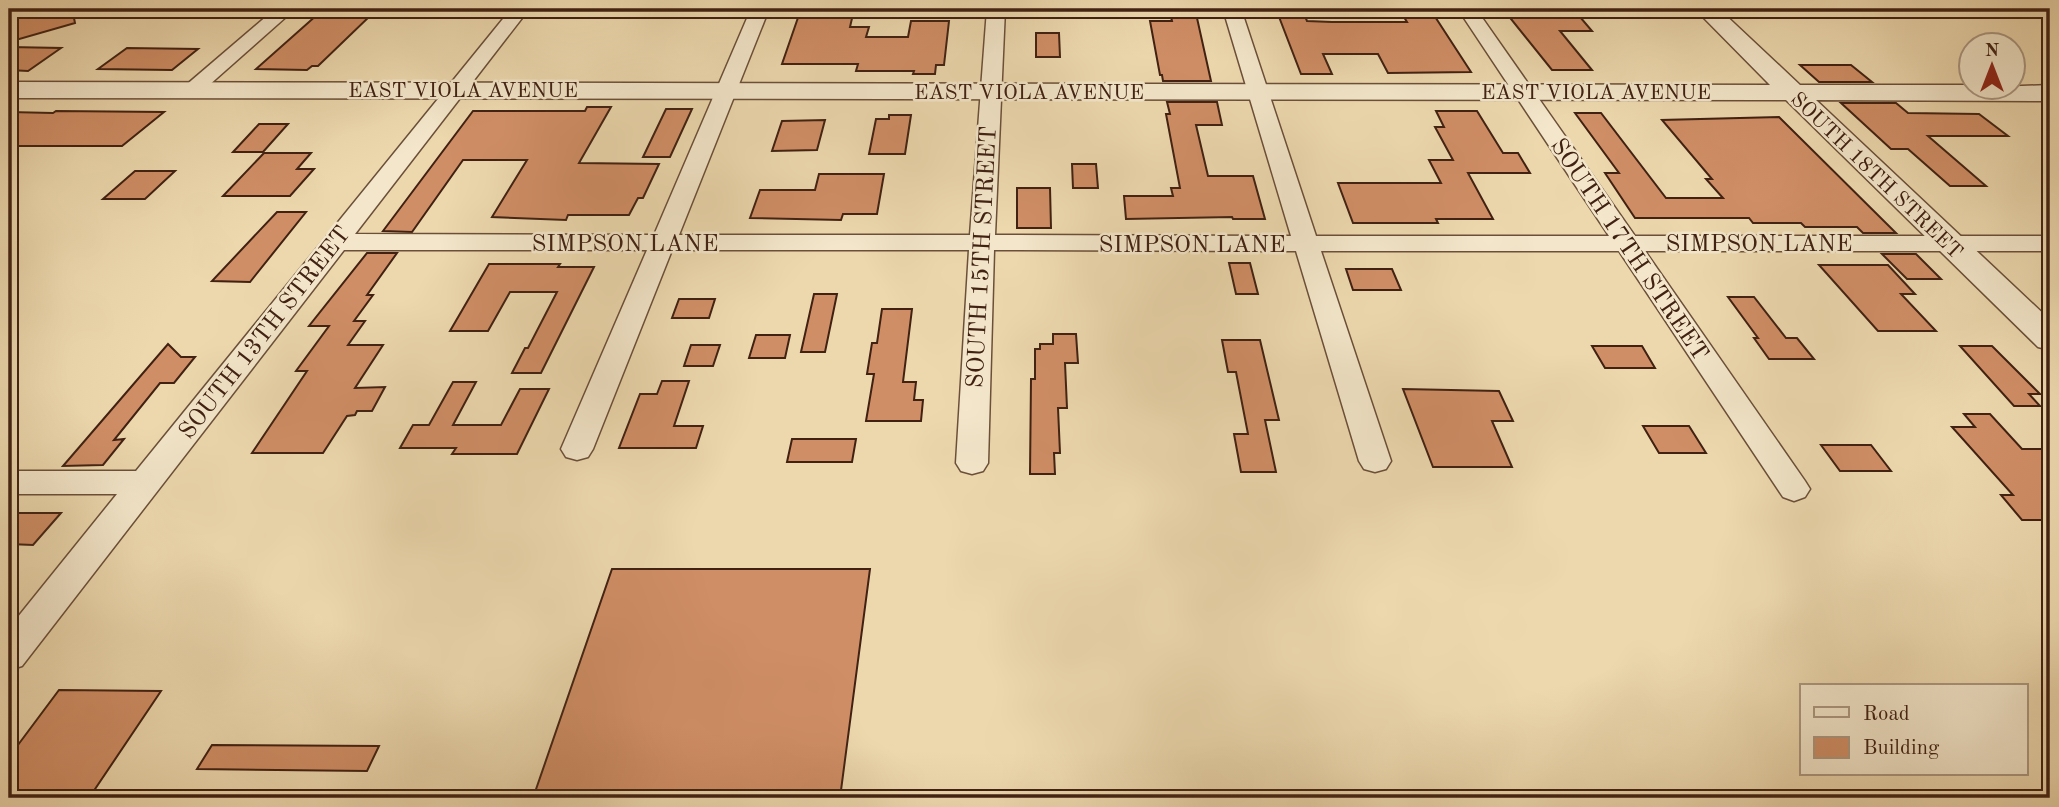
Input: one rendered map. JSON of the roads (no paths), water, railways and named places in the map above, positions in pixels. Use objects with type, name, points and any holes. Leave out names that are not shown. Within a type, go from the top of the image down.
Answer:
[{"type":"street","points":[[192,90],[286,9]]},
{"type":"street","name":"SOUTH 13TH STREET","points":[[9,655],[520,9]]},
{"type":"street","points":[[577,449],[760,9]]},
{"type":"street","name":"SOUTH 15TH STREET","points":[[972,463],[981,243],[996,9]]},
{"type":"street","points":[[1232,9],[1375,461]]},
{"type":"street","name":"SOUTH 17TH STREET","points":[[1467,9],[1794,489]]},
{"type":"street","name":"SOUTH 18TH STREET","points":[[1706,9],[2050,340]]},
{"type":"street","name":"EAST VIOLA AVENUE","points":[[9,90],[2050,93]]},
{"type":"street","name":"SIMPSON LANE","points":[[334,242],[2050,244]]},
{"type":"street","points":[[9,482],[146,483]]}]
